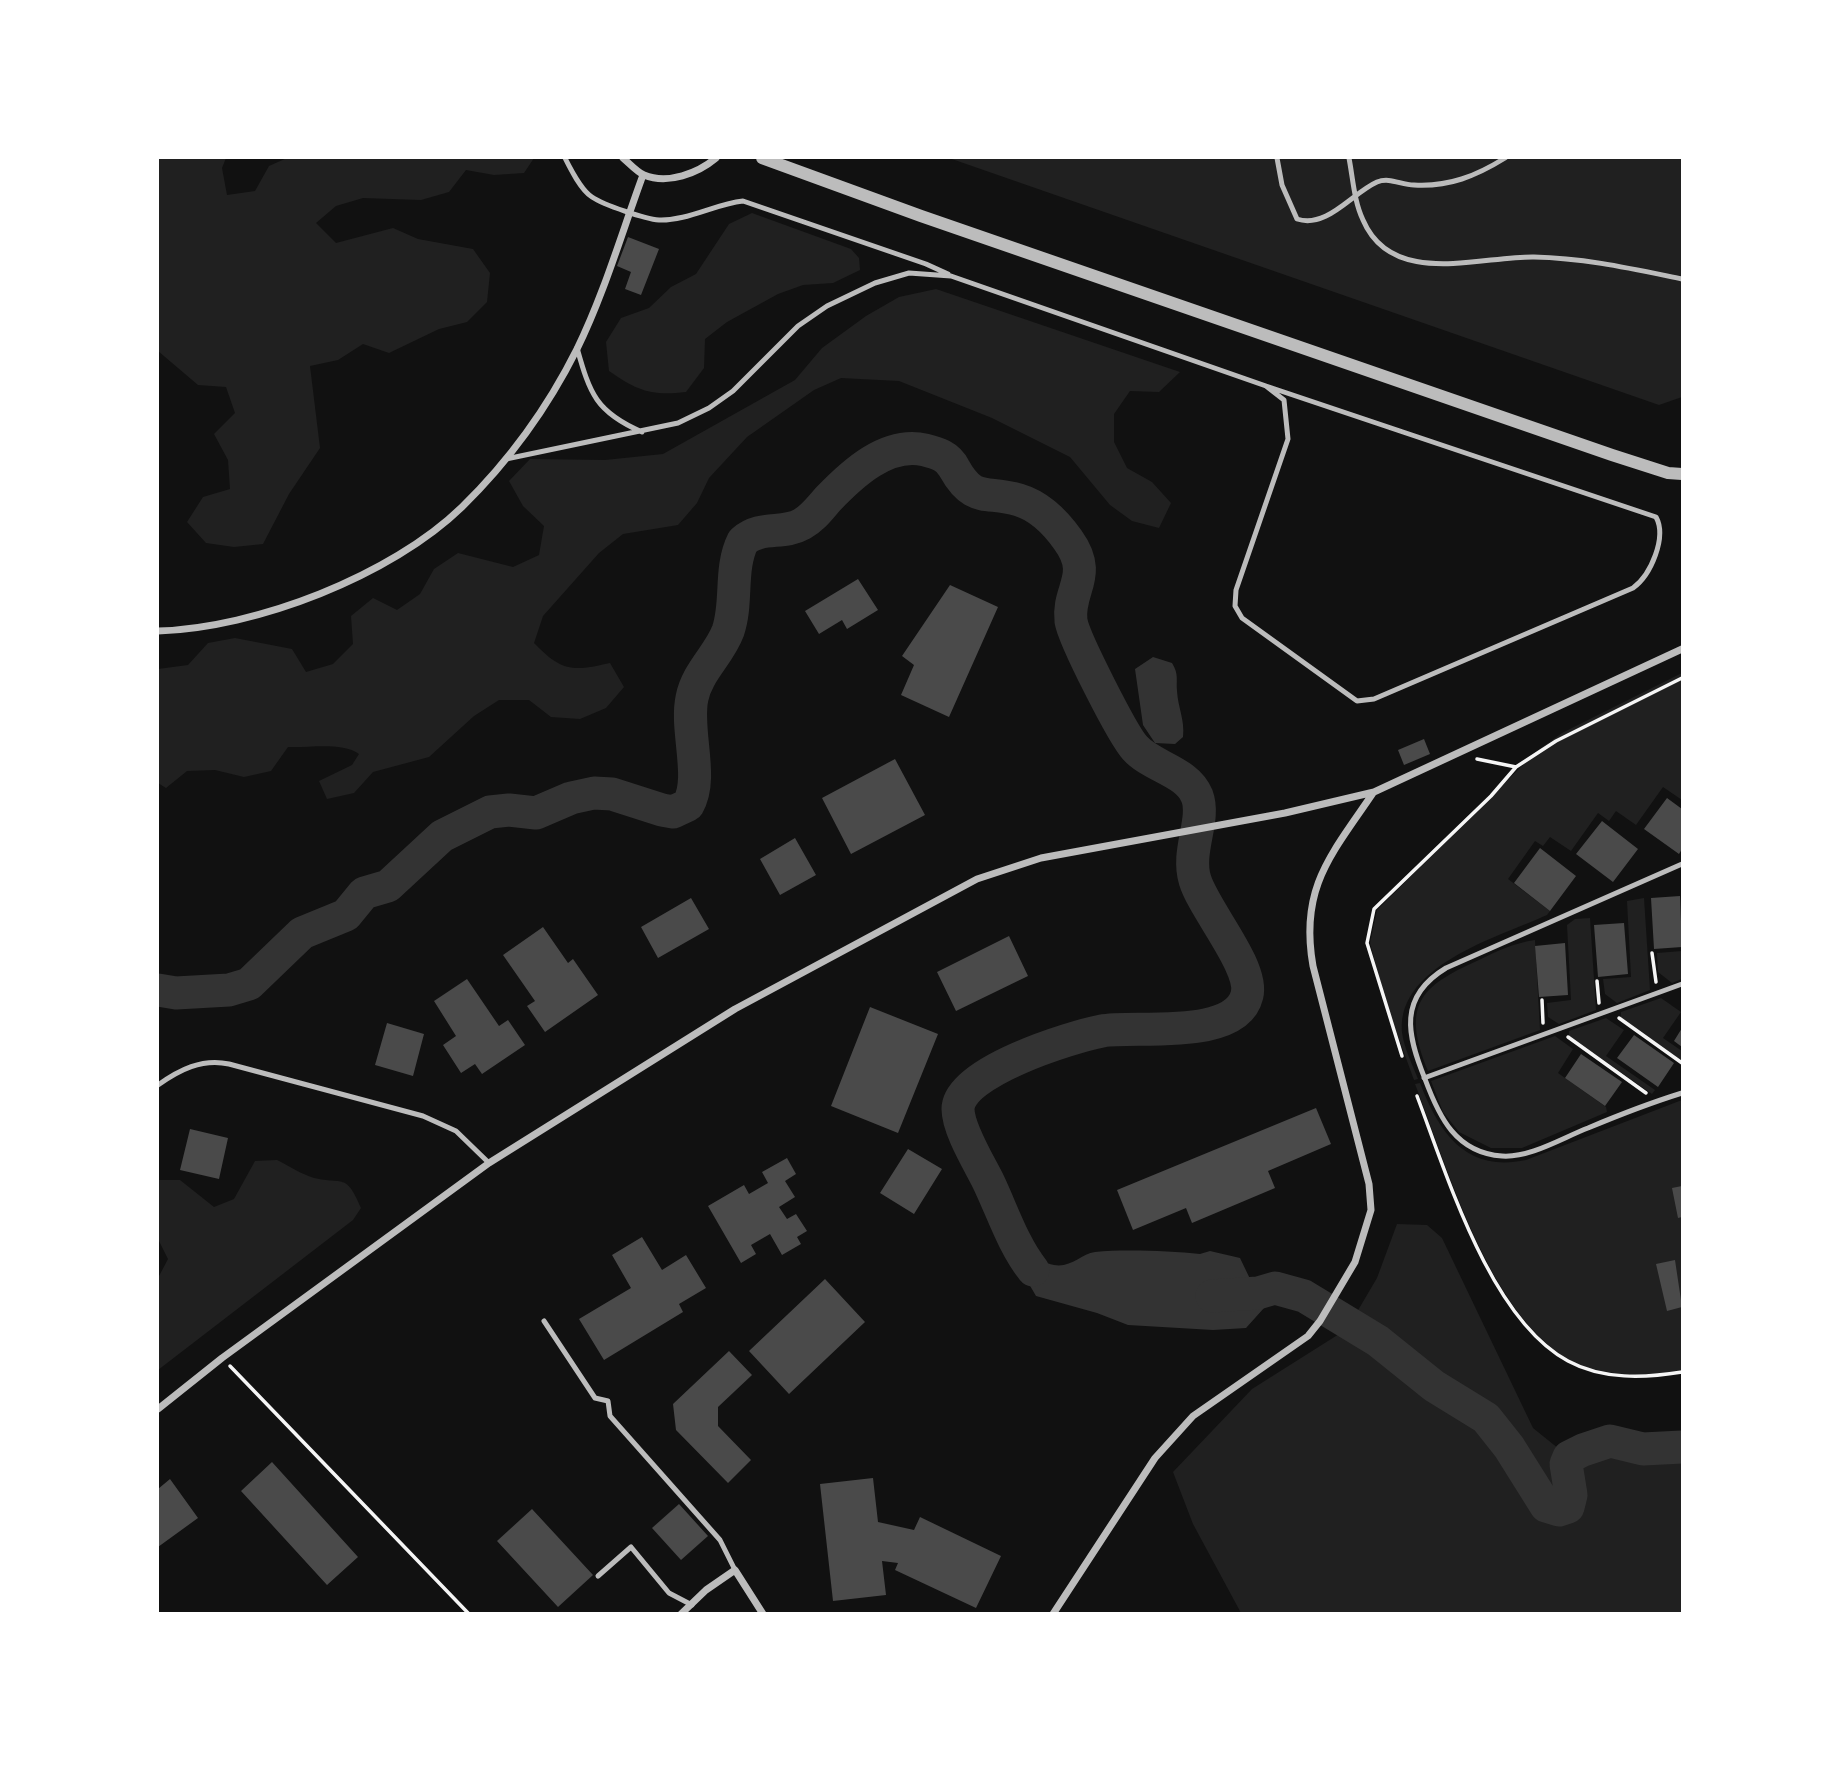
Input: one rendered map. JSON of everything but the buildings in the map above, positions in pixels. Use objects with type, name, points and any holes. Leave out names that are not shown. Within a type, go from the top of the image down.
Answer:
[{"type":"street","points":[[623,158],[643,175],[666,179],[696,173],[716,158]]},
{"type":"street","points":[[762,158],[921,216],[1668,473],[1682,474]]},
{"type":"street","points":[[158,631],[223,623],[273,612],[336,587],[402,552],[460,509],[506,459],[542,408],[577,348],[643,175]]},
{"type":"street","points":[[1668,473],[1682,484]]},
{"type":"street","points":[[158,1409],[222,1358],[489,1163],[735,1009],[976,880],[1041,858],[1374,792],[1682,649]]},
{"type":"street","points":[[1053,1614],[1155,1458],[1193,1416],[1308,1336],[1355,1262],[1371,1209],[1369,1184],[1314,966],[1309,929],[1315,887],[1320,875],[1374,792]]},
{"type":"street","points":[[681,1614],[706,1590],[735,1570],[763,1614]]},
{"type":"lane","points":[[565,158],[591,197],[630,212],[658,220],[689,215],[720,203],[743,201],[1266,386],[1656,517],[1661,537],[1645,575],[1640,583],[1620,593],[1374,699],[1357,701],[1242,618],[1235,606],[1236,590],[1288,439],[1284,400],[1266,386]]},
{"type":"lane","points":[[1278,158],[1282,185],[1297,219],[1305,222],[1334,212],[1355,195],[1378,182],[1388,180],[1412,185],[1465,180],[1505,158]]},
{"type":"lane","points":[[1349,158],[1355,195],[1364,222],[1376,239],[1396,256],[1439,265],[1525,257],[1578,258],[1682,279]]},
{"type":"lane","points":[[506,459],[678,423],[709,408],[733,391],[798,326],[827,306],[875,283],[909,273],[951,276]]},
{"type":"lane","points":[[577,348],[589,390],[600,406],[616,421],[643,432]]},
{"type":"lane","points":[[1682,864],[1457,962],[1430,979],[1414,1002],[1409,1024],[1413,1050],[1438,1114],[1455,1136],[1478,1151],[1502,1156],[1523,1154],[1682,1093]]},
{"type":"lane","points":[[1424,1078],[1682,984]]},
{"type":"lane","points":[[158,1085],[197,1064],[215,1061],[229,1064],[260,1075],[424,1115],[456,1130],[489,1163]]},
{"type":"lane","points":[[544,1321],[595,1398],[608,1401],[610,1416],[720,1540],[735,1570]]},
{"type":"lane","points":[[598,1576],[631,1547],[669,1593],[692,1605]]},
{"type":"path","points":[[1403,1057],[1367,943],[1374,909],[1491,796],[1516,767],[1556,741],[1682,678]]},
{"type":"path","points":[[1463,752],[1483,762],[1516,767]]},
{"type":"path","points":[[1652,953],[1657,993]]},
{"type":"path","points":[[1597,981],[1600,1014]]},
{"type":"path","points":[[1542,1000],[1544,1035]]},
{"type":"path","points":[[1609,1011],[1682,1063]]},
{"type":"path","points":[[1558,1030],[1646,1093]]},
{"type":"path","points":[[1417,1096],[1471,1237],[1514,1310],[1542,1343],[1567,1361],[1596,1372],[1655,1377],[1682,1373]]},
{"type":"path","points":[[222,1358],[469,1614]]},
{"type":"shaded area","points":[[158,158],[226,158],[222,168],[227,195],[255,191],[269,166],[287,158],[534,158],[524,173],[494,175],[466,170],[449,192],[421,200],[363,198],[336,206],[316,223],[336,243],[393,228],[418,239],[473,249],[490,273],[487,302],[467,322],[439,329],[389,353],[363,344],[338,360],[310,366],[320,448],[289,494],[263,544],[234,547],[206,543],[187,522],[203,497],[230,489],[228,460],[214,434],[235,413],[226,387],[198,385],[158,351]]},
{"type":"shaded area","points":[[949,158],[1682,158],[1682,397],[1659,405]]},
{"type":"shaded area","points":[[752,213],[851,249],[859,258],[860,270],[833,283],[803,285],[778,294],[727,322],[705,339],[704,368],[686,392],[663,393],[645,390],[609,371],[606,342],[621,318],[649,308],[671,287],[696,274],[729,224]]},
{"type":"shaded area","points":[[936,289],[1180,372],[1159,392],[1130,391],[1114,414],[1114,442],[1127,468],[1152,482],[1171,503],[1159,528],[1132,521],[1110,505],[1070,457],[992,418],[899,381],[841,378],[814,390],[747,437],[709,478],[697,503],[678,525],[623,534],[599,553],[543,616],[534,643],[552,659],[576,668],[610,663],[624,687],[606,708],[580,719],[551,717],[529,700],[499,700],[474,716],[429,757],[373,772],[354,793],[327,799],[319,781],[352,765],[359,754],[335,747],[288,747],[271,771],[244,777],[215,770],[187,771],[166,788],[158,783],[158,669],[188,665],[208,643],[235,638],[292,649],[306,672],[333,664],[353,644],[351,616],[373,598],[397,610],[420,594],[434,569],[458,553],[513,567],[539,555],[544,526],[523,506],[509,481],[530,459],[605,460],[663,454],[795,380],[822,348],[866,316],[899,297]]},
{"type":"shaded area","points":[[1153,657],[1172,663],[1176,670],[1183,737],[1175,744],[1155,743],[1143,725],[1135,669]]},
{"type":"shaded area","points":[[1682,673],[1682,800],[1663,787],[1636,825],[1616,811],[1609,821],[1598,813],[1571,851],[1550,837],[1543,846],[1535,841],[1508,879],[1550,911],[1547,915],[1452,958],[1430,974],[1413,992],[1403,1013],[1403,1038],[1418,1079],[1414,1080],[1387,1006],[1370,943],[1377,910],[1537,751],[1562,733]]},
{"type":"shaded area","points":[[1644,898],[1650,990],[1617,1003],[1605,994],[1603,979],[1631,977],[1627,901]]},
{"type":"shaded area","points":[[1590,918],[1596,1010],[1559,1024],[1548,1017],[1547,1003],[1571,1000],[1567,925],[1575,919]]},
{"type":"shaded area","points":[[1535,940],[1540,1030],[1428,1071],[1416,1030],[1421,1001],[1429,990],[1458,970],[1513,945]]},
{"type":"shaded area","points":[[1682,951],[1682,979],[1672,983],[1658,972],[1657,953]]},
{"type":"shaded area","points":[[1661,998],[1681,1012],[1663,1038],[1682,1051],[1682,1061],[1621,1018],[1621,1012]]},
{"type":"shaded area","points":[[1606,1018],[1624,1030],[1606,1056],[1655,1090],[1652,1094],[1569,1036],[1569,1031]]},
{"type":"shaded area","points":[[1555,1036],[1573,1049],[1558,1073],[1606,1107],[1607,1112],[1522,1148],[1491,1148],[1459,1132],[1443,1112],[1431,1081]]},
{"type":"shaded area","points":[[1420,1083],[1436,1118],[1457,1145],[1486,1160],[1505,1162],[1526,1160],[1682,1100],[1682,1370],[1624,1374],[1595,1370],[1568,1359],[1540,1337],[1515,1308],[1474,1235],[1415,1084]]},
{"type":"shaded area","points":[[277,1160],[309,1176],[343,1182],[351,1189],[361,1208],[353,1220],[158,1370],[158,1278],[168,1259],[158,1239],[158,1180],[180,1180],[214,1207],[234,1199],[255,1161]]},
{"type":"shaded area","points":[[1397,1224],[1427,1225],[1442,1238],[1533,1428],[1569,1457],[1596,1444],[1610,1441],[1643,1449],[1682,1447],[1682,1613],[1241,1613],[1193,1524],[1173,1472],[1252,1389],[1347,1329],[1377,1278]]},
{"type":"shaded area","points":[[1021,1230],[1038,1256],[1054,1265],[1066,1265],[1090,1253],[1107,1251],[1200,1254],[1210,1251],[1240,1258],[1264,1308],[1246,1328],[1213,1330],[1128,1325],[1097,1313],[1036,1296],[1000,1234]]},
{"type":"waterway","points":[[158,990],[176,993],[229,990],[249,984],[302,933],[346,915],[364,893],[388,886],[442,836],[490,812],[509,810],[536,813],[571,798],[594,793],[612,794],[673,812],[688,805],[694,781],[690,711],[692,698],[698,680],[728,631],[733,609],[736,563],[743,541],[757,533],[802,524],[859,470],[884,455],[911,448],[934,452],[952,464],[968,487],[982,494],[1008,497],[1026,503],[1046,516],[1068,540],[1079,563],[1078,582],[1071,610],[1074,631],[1089,666],[1129,740],[1150,760],[1185,781],[1197,796],[1199,815],[1193,858],[1195,880],[1236,954],[1247,983],[1247,995],[1239,1010],[1224,1019],[1182,1028],[1102,1031],[1066,1041],[1018,1058],[995,1070],[976,1082],[963,1095],[958,1109],[965,1136],[1014,1238],[1033,1270]]},
{"type":"waterway","points":[[1212,1296],[1258,1293],[1275,1288],[1304,1296],[1378,1341],[1434,1386],[1486,1418],[1509,1447],[1546,1506],[1559,1510],[1568,1507],[1571,1495],[1566,1464],[1569,1457],[1583,1450],[1610,1441],[1643,1449],[1682,1447]]}]
